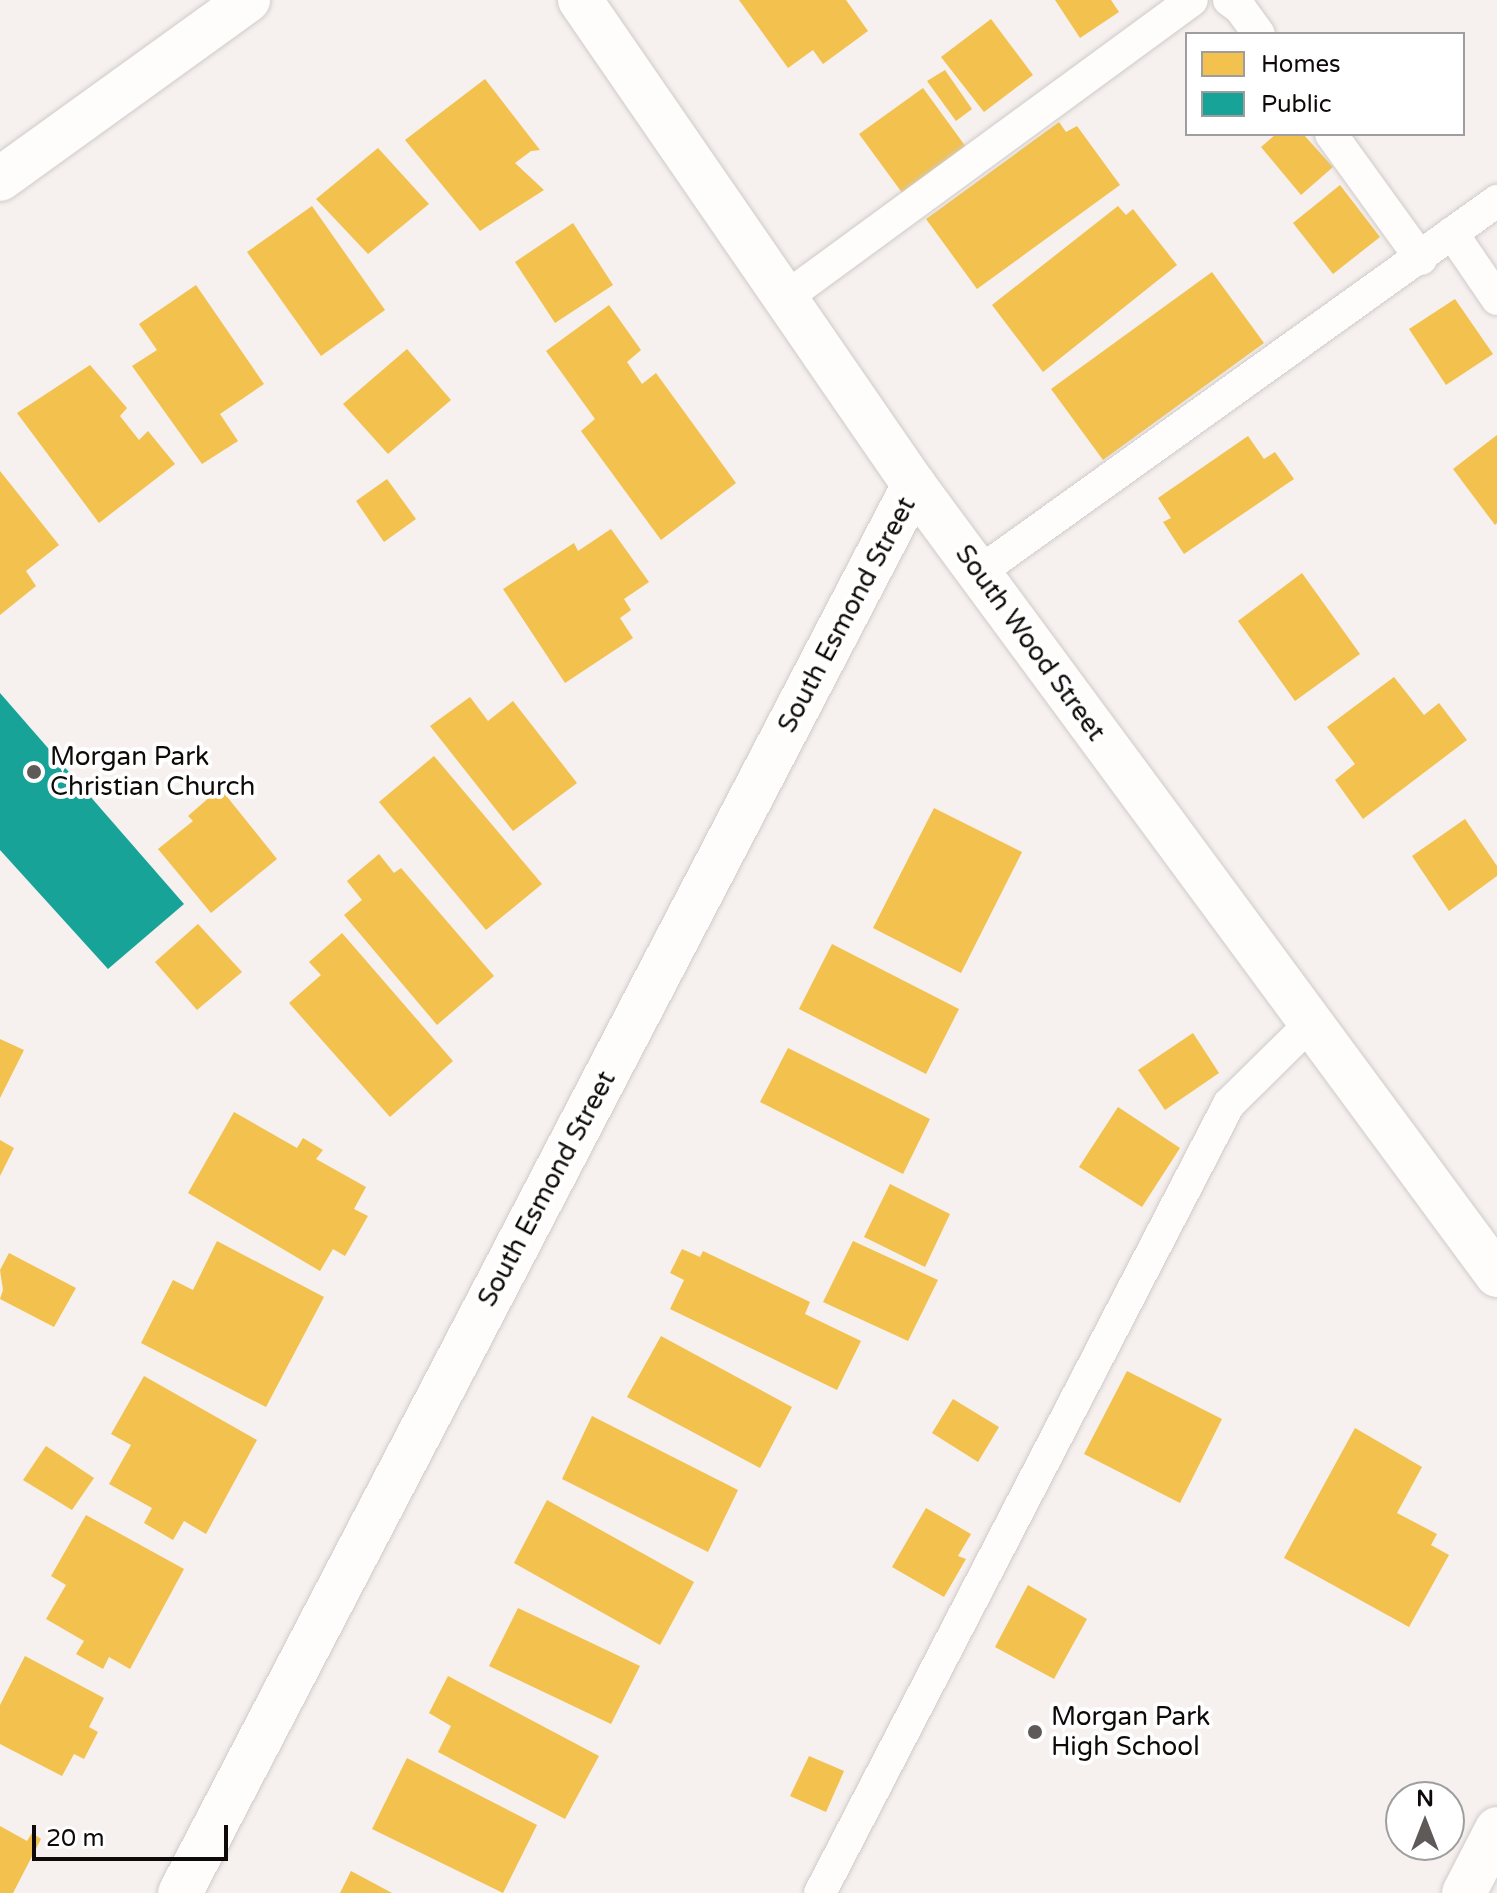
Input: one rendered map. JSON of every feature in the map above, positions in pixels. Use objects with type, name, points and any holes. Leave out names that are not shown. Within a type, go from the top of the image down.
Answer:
[{"type":"street","points":[[0,179],[248,0]]},
{"type":"street","name":"South Wood Street","points":[[580,0],[914,485],[1497,1275]]},
{"type":"street","name":"South Esmond Street","points":[[180,1893],[914,485]]},
{"type":"street","points":[[1464,1893],[1497,1829]]},
{"type":"lane","points":[[785,298],[1192,0]]},
{"type":"lane","points":[[1229,0],[1240,8],[1258,32]]},
{"type":"lane","points":[[1332,136],[1421,259]]},
{"type":"lane","points":[[978,573],[1421,259],[1497,201]]},
{"type":"lane","points":[[1452,233],[1497,299]]},
{"type":"lane","points":[[820,1893],[1229,1104],[1310,1024]]},
{"type":"building: Homes","points":[[739,0],[846,0],[868,31],[823,64],[813,50],[788,68]]},
{"type":"building: Homes","points":[[1055,0],[1111,0],[1119,12],[1080,38]]},
{"type":"building: Homes","points":[[991,19],[1033,75],[984,112],[941,57]]},
{"type":"building: Homes","points":[[945,70],[972,109],[956,121],[927,81]]},
{"type":"building: Homes","points":[[485,79],[540,150],[531,151],[515,163],[544,190],[480,231],[405,140]]},
{"type":"building: Homes","points":[[923,88],[966,147],[903,194],[859,134]]},
{"type":"building: Homes","points":[[1059,122],[1066,132],[1077,126],[1120,185],[977,289],[926,219]]},
{"type":"building: Homes","points":[[1274,136],[1305,136],[1333,167],[1301,195],[1261,147]]},
{"type":"building: Homes","points":[[378,148],[429,204],[368,254],[316,199]]},
{"type":"building: Homes","points":[[1340,185],[1380,237],[1333,274],[1293,223]]},
{"type":"building: Homes","points":[[312,206],[385,310],[321,356],[247,252]]},
{"type":"building: Homes","points":[[1118,206],[1126,215],[1133,209],[1177,265],[1043,372],[992,305]]},
{"type":"building: Homes","points":[[573,223],[613,285],[555,323],[515,262]]},
{"type":"building: Homes","points":[[1212,272],[1264,343],[1103,460],[1051,389]]},
{"type":"building: Homes","points":[[196,285],[264,384],[220,414],[238,441],[202,464],[132,366],[157,350],[139,324]]},
{"type":"building: Homes","points":[[1455,299],[1493,354],[1446,385],[1409,329]]},
{"type":"building: Homes","points":[[609,305],[641,350],[627,362],[642,384],[656,373],[736,483],[661,540],[581,431],[595,419],[546,351]]},
{"type":"building: Homes","points":[[407,349],[451,400],[388,454],[343,404]]},
{"type":"building: Homes","points":[[90,365],[127,408],[120,416],[139,440],[148,431],[175,464],[99,523],[17,413]]},
{"type":"building: Homes","points":[[1497,435],[1497,523],[1495,525],[1453,469]]},
{"type":"building: Homes","points":[[1248,436],[1264,459],[1275,452],[1294,479],[1184,554],[1163,522],[1171,518],[1158,498]]},
{"type":"building: Homes","points":[[0,471],[59,545],[26,571],[36,586],[0,615]]},
{"type":"building: Homes","points":[[387,479],[416,519],[384,542],[356,501]]},
{"type":"building: Homes","points":[[611,529],[649,582],[624,599],[631,610],[620,618],[633,638],[565,683],[503,589],[574,543],[578,551]]},
{"type":"building: Homes","points":[[1302,573],[1360,654],[1295,701],[1238,621]]},
{"type":"building: Homes","points":[[1394,677],[1424,715],[1439,703],[1467,740],[1363,819],[1335,780],[1355,764],[1327,727]]},
{"type":"building: Homes","points":[[470,697],[488,721],[513,701],[577,783],[513,831],[430,726]]},
{"type":"building: Homes","points":[[434,756],[542,884],[486,930],[379,802]]},
{"type":"building: Homes","points":[[220,788],[277,859],[211,913],[158,849],[193,821],[188,816]]},
{"type":"building: Homes","points":[[934,808],[1022,852],[961,973],[873,928]]},
{"type":"building: Homes","points":[[1465,819],[1497,866],[1497,876],[1449,911],[1412,856]]},
{"type":"building: Homes","points":[[379,854],[394,873],[401,868],[494,976],[437,1025],[344,915],[362,900],[347,881]]},
{"type":"building: Homes","points":[[198,924],[242,972],[197,1010],[155,962]]},
{"type":"building: Homes","points":[[342,933],[453,1061],[390,1117],[289,1003],[321,975],[309,962]]},
{"type":"building: Homes","points":[[832,944],[959,1009],[926,1074],[799,1009]]},
{"type":"building: Homes","points":[[1193,1033],[1219,1073],[1165,1110],[1138,1070]]},
{"type":"building: Homes","points":[[0,1039],[24,1050],[0,1098]]},
{"type":"building: Homes","points":[[788,1048],[930,1119],[903,1174],[760,1102]]},
{"type":"building: Homes","points":[[1118,1107],[1180,1148],[1142,1207],[1079,1167]]},
{"type":"building: Homes","points":[[234,1112],[297,1148],[303,1138],[323,1150],[316,1159],[366,1187],[354,1209],[368,1216],[345,1256],[333,1249],[320,1271],[188,1193]]},
{"type":"building: Homes","points":[[0,1140],[14,1148],[0,1176]]},
{"type":"building: Homes","points":[[890,1184],[950,1214],[925,1267],[864,1237]]},
{"type":"building: Homes","points":[[217,1241],[324,1297],[266,1407],[141,1343],[173,1280],[193,1290]]},
{"type":"building: Homes","points":[[853,1241],[938,1280],[908,1341],[823,1302]]},
{"type":"building: Homes","points":[[682,1249],[700,1257],[703,1251],[810,1302],[805,1314],[861,1341],[837,1390],[670,1309],[684,1280],[670,1273]]},
{"type":"building: Homes","points":[[9,1253],[76,1288],[54,1327],[0,1299],[3,1290],[0,1270]]},
{"type":"building: Homes","points":[[661,1336],[792,1407],[760,1468],[627,1397]]},
{"type":"building: Homes","points":[[1127,1371],[1222,1419],[1180,1503],[1084,1454]]},
{"type":"building: Homes","points":[[144,1376],[257,1440],[206,1534],[184,1521],[173,1540],[144,1523],[152,1508],[109,1484],[131,1445],[111,1434]]},
{"type":"building: Homes","points":[[953,1399],[999,1427],[978,1462],[932,1433]]},
{"type":"building: Homes","points":[[592,1416],[738,1490],[708,1552],[562,1479]]},
{"type":"building: Homes","points":[[1355,1428],[1422,1467],[1397,1513],[1437,1534],[1431,1545],[1449,1555],[1409,1627],[1284,1558]]},
{"type":"building: Homes","points":[[46,1446],[94,1478],[72,1510],[23,1480]]},
{"type":"building: Homes","points":[[547,1500],[694,1582],[660,1645],[514,1563]]},
{"type":"building: Homes","points":[[926,1508],[971,1534],[958,1556],[966,1559],[944,1597],[892,1567]]},
{"type":"building: Homes","points":[[86,1515],[184,1569],[130,1669],[109,1657],[103,1669],[76,1654],[84,1641],[46,1619],[66,1585],[51,1576]]},
{"type":"building: Homes","points":[[1028,1585],[1087,1619],[1054,1679],[995,1647]]},
{"type":"building: Homes","points":[[518,1608],[640,1666],[611,1724],[489,1666]]},
{"type":"building: Homes","points":[[25,1656],[104,1698],[89,1727],[98,1732],[84,1759],[74,1754],[62,1776],[0,1744],[0,1705]]},
{"type":"building: Homes","points":[[448,1676],[599,1756],[565,1819],[438,1752],[451,1726],[429,1713]]},
{"type":"building: Homes","points":[[809,1756],[844,1771],[826,1812],[790,1796]]},
{"type":"building: Homes","points":[[407,1758],[537,1825],[503,1893],[372,1829]]},
{"type":"building: Homes","points":[[0,1826],[27,1841],[32,1833],[41,1839],[13,1893],[0,1893]]},
{"type":"building: Homes","points":[[351,1871],[392,1893],[340,1893]]},
{"type":"building: Public","name":"Morgan Park Christian Church","points":[[0,693],[184,904],[108,969],[0,850]]},
{"type":"place","name":"Morgan Park Christian Church","points":[[34,772]]},
{"type":"place","name":"Morgan Park High School","points":[[1035,1732]]}]
